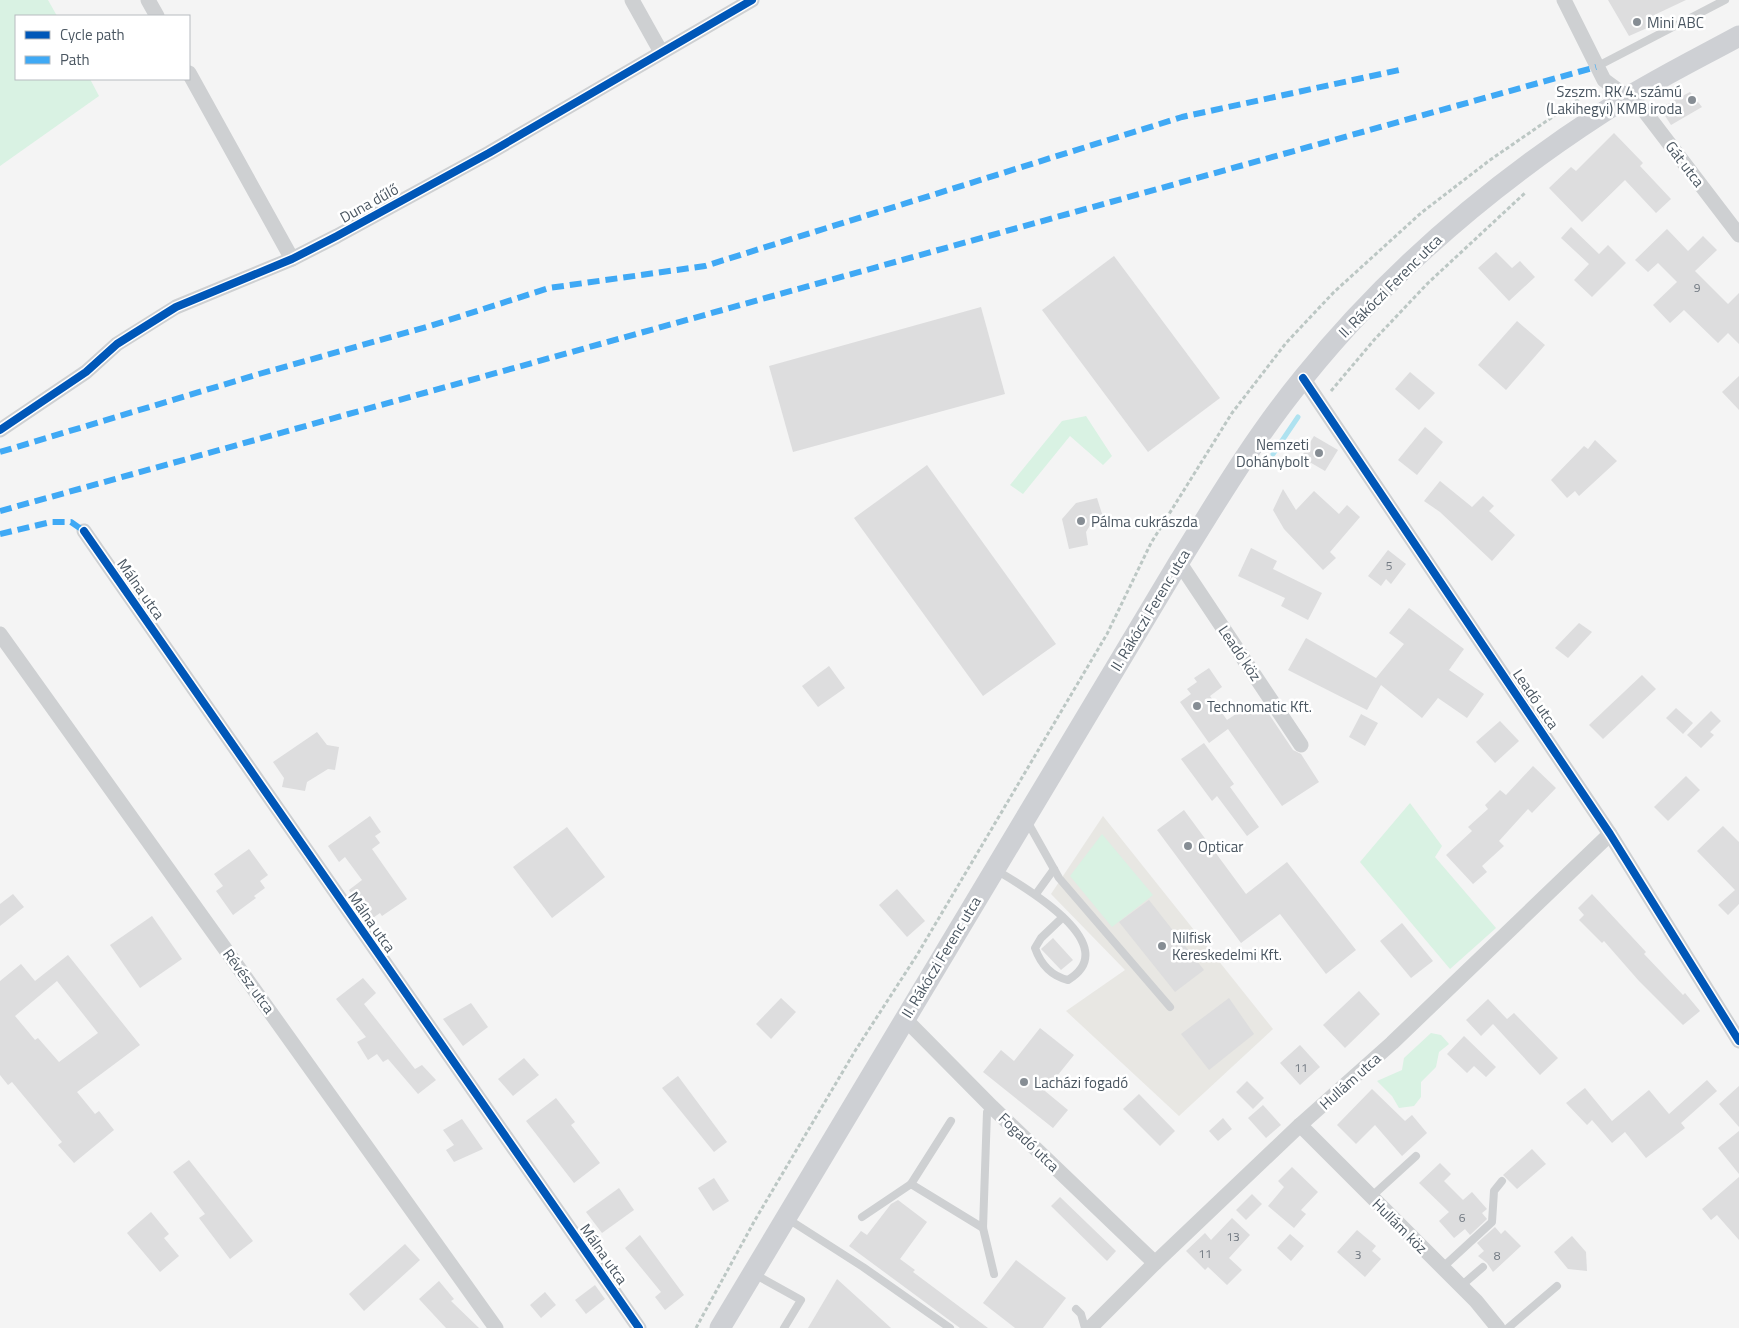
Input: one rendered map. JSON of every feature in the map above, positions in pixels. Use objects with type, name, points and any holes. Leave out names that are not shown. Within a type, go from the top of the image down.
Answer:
[{"type":"main road","name":"II. Rákóczi Ferenc utca","points":[[720,1328],[1179,562],[1234,473],[1303,378],[1348,326],[1392,281],[1469,210],[1519,171],[1627,97],[1739,36]]},
{"type":"street","points":[[148,0],[156,15]]},
{"type":"street","points":[[632,0],[661,52]]},
{"type":"street","name":"Duna dűlő","points":[[0,430],[86,372],[117,344],[176,308],[292,259],[488,153],[752,0]]},
{"type":"street","name":"Gát utca","points":[[1564,0],[1604,80],[1642,108],[1739,235]]},
{"type":"street","points":[[190,75],[292,259]]},
{"type":"street","name":"Leadó utca","points":[[1303,378],[1610,834],[1739,1041]]},
{"type":"street","name":"Málna utca","points":[[84,531],[639,1328]]},
{"type":"street","name":"Leadó köz","points":[[1179,562],[1301,745]]},
{"type":"street","name":"Révész utca","points":[[0,634],[496,1328]]},
{"type":"street","name":"Hullám utca","points":[[1090,1328],[1155,1263],[1300,1126],[1392,1043],[1610,834]]},
{"type":"street","name":"Fogadó utca","points":[[905,1019],[992,1107],[1155,1263]]},
{"type":"street","name":"Hullám köz","points":[[1300,1126],[1461,1286],[1498,1328]]},
{"type":"lane","points":[[1596,67],[1725,0]]},
{"type":"lane","points":[[1025,817],[1059,878],[1170,1007]]},
{"type":"lane","points":[[994,869],[1036,894],[1063,917],[1074,927],[1084,950],[1084,966],[1068,980],[1056,978],[1046,969],[1035,948],[1041,938],[1063,917]]},
{"type":"lane","points":[[1036,894],[1054,869]]},
{"type":"lane","points":[[992,1107],[987,1112],[982,1228],[994,1274]]},
{"type":"lane","points":[[862,1217],[911,1184],[951,1121]]},
{"type":"lane","points":[[1371,1197],[1416,1156]]},
{"type":"lane","points":[[1442,1268],[1492,1222],[1494,1191],[1502,1181]]},
{"type":"lane","points":[[911,1184],[982,1228]]},
{"type":"lane","points":[[786,1218],[863,1267],[950,1328]]},
{"type":"lane","points":[[1461,1286],[1483,1267]]},
{"type":"lane","points":[[752,1273],[801,1300],[784,1328]]},
{"type":"lane","points":[[1508,1328],[1557,1286]]},
{"type":"lane","points":[[1076,1309],[1081,1314],[1085,1328]]},
{"type":"path","points":[[1321,403],[1374,340],[1428,283],[1530,188]]},
{"type":"path","points":[[696,1328],[780,1178],[855,1051],[917,955],[1107,634]]},
{"type":"shaded area","name":"Nilfisk Kereskedelmi Kft.","points":[[1103,816],[1273,1029],[1179,1116],[1066,1011],[1125,970],[1051,894]]},
{"type":"green space","points":[[0,0],[48,0],[56,15],[15,15],[15,80],[91,80],[99,96],[0,166]]},
{"type":"green space","points":[[1086,416],[1112,456],[1103,465],[1070,436],[1023,494],[1010,485],[1062,421]]},
{"type":"green space","points":[[1410,803],[1442,846],[1435,857],[1496,928],[1450,969],[1360,862]]},
{"type":"green space","points":[[1102,834],[1153,895],[1112,927],[1070,876]]},
{"type":"green space","points":[[1431,1033],[1441,1035],[1449,1044],[1439,1052],[1436,1067],[1421,1082],[1421,1097],[1414,1106],[1399,1108],[1392,1096],[1377,1081],[1402,1070],[1404,1058]]},
{"type":"building","points":[[1608,0],[1686,0],[1650,17],[1654,25],[1629,36]]},
{"type":"building","points":[[1690,92],[1702,107],[1671,125],[1660,108]]},
{"type":"building","points":[[1614,133],[1643,163],[1640,166],[1671,199],[1656,213],[1625,180],[1582,222],[1549,188],[1571,167],[1576,171]]},
{"type":"building","points":[[1571,227],[1599,254],[1608,245],[1626,263],[1592,297],[1574,280],[1589,264],[1561,238]]},
{"type":"building","points":[[1667,229],[1688,251],[1703,236],[1717,250],[1695,271],[1728,304],[1739,293],[1739,344],[1728,333],[1718,343],[1684,310],[1670,323],[1653,305],[1677,282],[1658,263],[1648,272],[1635,260]]},
{"type":"building","points":[[1496,252],[1512,268],[1520,261],[1535,277],[1509,301],[1478,268]]},
{"type":"building","points":[[1114,256],[1220,398],[1148,452],[1042,310]]},
{"type":"building","points":[[981,307],[1005,394],[793,452],[769,366]]},
{"type":"building","points":[[1517,321],[1545,345],[1506,390],[1478,365]]},
{"type":"building","points":[[1410,372],[1435,393],[1419,410],[1395,389]]},
{"type":"building","points":[[1739,376],[1739,410],[1722,392]]},
{"type":"building","points":[[1425,427],[1443,442],[1417,475],[1398,460]]},
{"type":"building","name":"Nemzeti Dohánybolt","points":[[1314,436],[1338,450],[1325,471],[1301,457]]},
{"type":"building","points":[[1595,440],[1617,461],[1579,496],[1575,491],[1567,498],[1551,480],[1584,446],[1588,449]]},
{"type":"building","points":[[927,465],[1056,644],[983,696],[854,518]]},
{"type":"building","points":[[1440,481],[1472,507],[1483,496],[1494,506],[1489,511],[1515,535],[1492,561],[1440,512],[1424,501]]},
{"type":"building","points":[[1283,489],[1296,510],[1314,491],[1339,514],[1347,505],[1360,517],[1330,552],[1336,558],[1323,570],[1284,529],[1273,510]]},
{"type":"building","points":[[1097,498],[1103,517],[1092,522],[1086,532],[1088,545],[1069,549],[1062,519],[1076,503]]},
{"type":"building","points":[[1251,548],[1277,561],[1273,569],[1322,593],[1308,620],[1281,606],[1285,598],[1238,576]]},
{"type":"building","points":[[1388,550],[1406,564],[1391,584],[1386,579],[1381,586],[1368,576]]},
{"type":"building","points":[[1409,608],[1464,649],[1449,670],[1484,694],[1467,718],[1438,698],[1422,718],[1381,685],[1367,710],[1288,670],[1306,638],[1376,678],[1404,644],[1389,633]]},
{"type":"building","points":[[1579,623],[1592,632],[1568,658],[1555,648]]},
{"type":"building","points":[[829,666],[845,688],[818,707],[802,686]]},
{"type":"building","points":[[1209,668],[1222,687],[1210,696],[1227,720],[1251,704],[1255,709],[1262,704],[1293,750],[1301,754],[1319,782],[1282,806],[1228,729],[1209,743],[1180,702],[1191,694],[1187,689],[1197,682],[1194,678]]},
{"type":"building","points":[[1642,675],[1656,689],[1603,739],[1589,725]]},
{"type":"building","points":[[1676,708],[1693,723],[1683,734],[1666,718]]},
{"type":"building","points":[[1711,711],[1721,721],[1710,732],[1714,735],[1701,748],[1687,735]]},
{"type":"building","points":[[1361,714],[1378,723],[1365,746],[1349,737]]},
{"type":"building","points":[[1500,721],[1519,741],[1495,763],[1476,742]]},
{"type":"building","points":[[317,732],[327,745],[339,747],[335,770],[328,769],[307,782],[305,791],[282,787],[284,778],[273,762]]},
{"type":"building","points":[[1204,743],[1234,784],[1230,787],[1259,827],[1247,836],[1217,796],[1212,801],[1181,759]]},
{"type":"building","points":[[1533,766],[1556,788],[1532,813],[1528,809],[1499,841],[1504,846],[1482,866],[1487,872],[1473,884],[1446,855],[1472,831],[1468,827],[1488,809],[1485,805],[1500,790],[1506,795]]},
{"type":"building","points":[[1686,776],[1700,790],[1668,821],[1654,807]]},
{"type":"building","points":[[1184,810],[1246,894],[1287,862],[1356,950],[1326,974],[1280,914],[1241,943],[1157,830]]},
{"type":"building","points":[[370,816],[381,832],[375,836],[380,843],[372,849],[407,899],[382,916],[380,913],[370,920],[349,890],[362,880],[345,857],[339,862],[328,846]]},
{"type":"building","points":[[1723,826],[1739,842],[1739,904],[1728,915],[1718,905],[1735,890],[1697,851]]},
{"type":"building","points":[[567,827],[605,877],[552,918],[513,867]]},
{"type":"building","points":[[249,849],[268,875],[260,881],[265,888],[254,896],[256,898],[233,915],[216,891],[223,886],[214,874]]},
{"type":"building","points":[[897,889],[925,921],[907,937],[879,905]]},
{"type":"building","points":[[13,894],[24,907],[0,926],[0,904]]},
{"type":"building","points":[[1592,894],[1646,952],[1644,954],[1683,995],[1685,993],[1700,1011],[1683,1025],[1639,981],[1604,941],[1602,943],[1579,920],[1584,915],[1578,908]]},
{"type":"building","name":"Nilfisk Kereskedelmi Kft.","points":[[1149,900],[1204,970],[1175,992],[1119,922]]},
{"type":"building","points":[[152,916],[182,959],[140,988],[110,945]]},
{"type":"building","points":[[1402,923],[1433,961],[1411,978],[1380,941]]},
{"type":"building","points":[[1053,938],[1073,960],[1061,970],[1041,949]]},
{"type":"building","points":[[68,955],[140,1045],[77,1092],[95,1114],[99,1111],[114,1130],[74,1163],[58,1145],[62,1142],[12,1082],[8,1085],[0,1075],[0,981],[21,964],[35,981]],"holes":[[[57,981],[98,1033],[59,1062],[38,1038],[35,1040],[15,1016]]]},
{"type":"building","points":[[363,978],[376,993],[364,1004],[415,1069],[422,1065],[436,1080],[418,1094],[388,1059],[383,1062],[377,1054],[368,1060],[357,1042],[366,1037],[336,999]]},
{"type":"building","points":[[1359,991],[1380,1014],[1345,1048],[1323,1025]]},
{"type":"building","points":[[781,998],[796,1012],[771,1039],[756,1024]]},
{"type":"building","points":[[1229,998],[1254,1034],[1209,1070],[1181,1034]]},
{"type":"building","points":[[1488,999],[1507,1019],[1514,1013],[1558,1058],[1540,1075],[1493,1024],[1481,1036],[1466,1020]]},
{"type":"building","points":[[471,1003],[488,1027],[463,1046],[443,1019]]},
{"type":"building","name":"Lacházi fogadó","points":[[1040,1028],[1074,1055],[1045,1091],[1068,1110],[1053,1128],[983,1072],[1001,1050],[1014,1061]]},
{"type":"building","points":[[1464,1036],[1496,1067],[1486,1077],[1474,1066],[1467,1073],[1447,1054]]},
{"type":"building","points":[[1300,1045],[1320,1067],[1300,1085],[1280,1063]]},
{"type":"building","points":[[524,1058],[539,1075],[513,1096],[498,1079]]},
{"type":"building","points":[[678,1076],[727,1142],[714,1152],[662,1088]]},
{"type":"building","points":[[1707,1080],[1717,1091],[1681,1123],[1685,1128],[1646,1158],[1625,1132],[1612,1143],[1592,1120],[1587,1125],[1566,1103],[1585,1088],[1612,1121],[1649,1090],[1669,1114]]},
{"type":"building","points":[[1247,1081],[1264,1098],[1253,1109],[1236,1092]]},
{"type":"building","points":[[1739,1086],[1739,1127],[1719,1104]]},
{"type":"building","points":[[1372,1089],[1405,1121],[1412,1115],[1427,1133],[1402,1156],[1375,1125],[1356,1144],[1337,1125]]},
{"type":"building","points":[[1139,1094],[1175,1131],[1160,1146],[1123,1109]]},
{"type":"building","points":[[556,1098],[575,1122],[571,1125],[600,1163],[574,1183],[526,1121]]},
{"type":"building","points":[[1263,1105],[1281,1125],[1266,1138],[1248,1118]]},
{"type":"building","points":[[1223,1118],[1232,1129],[1218,1141],[1209,1131]]},
{"type":"building","points":[[462,1119],[483,1149],[454,1162],[446,1150],[454,1145],[443,1130]]},
{"type":"building","points":[[1739,1131],[1739,1174],[1718,1148]]},
{"type":"building","points":[[1532,1149],[1546,1164],[1517,1189],[1503,1175]]},
{"type":"building","points":[[189,1160],[253,1241],[230,1259],[199,1218],[205,1214],[173,1172]]},
{"type":"building","points":[[1440,1163],[1451,1174],[1444,1181],[1463,1200],[1472,1192],[1487,1209],[1482,1213],[1487,1219],[1470,1235],[1465,1229],[1454,1238],[1439,1221],[1449,1212],[1419,1183]]},
{"type":"building","points":[[1292,1167],[1318,1192],[1301,1210],[1306,1214],[1294,1228],[1268,1206],[1284,1187],[1278,1181]]},
{"type":"building","points":[[1739,1177],[1739,1240],[1717,1215],[1711,1220],[1702,1209]]},
{"type":"building","points":[[714,1178],[729,1201],[713,1211],[698,1188]]},
{"type":"building","points":[[619,1188],[634,1210],[602,1233],[586,1212]]},
{"type":"building","points":[[1252,1194],[1262,1204],[1246,1220],[1236,1210]]},
{"type":"building","points":[[1060,1197],[1116,1251],[1107,1261],[1051,1206]]},
{"type":"building","points":[[898,1200],[927,1222],[900,1259],[915,1270],[913,1272],[988,1328],[960,1328],[849,1246],[861,1231],[867,1235],[891,1204]]},
{"type":"building","points":[[151,1212],[169,1234],[164,1238],[179,1256],[160,1272],[127,1233]]},
{"type":"building","points":[[1232,1218],[1250,1235],[1229,1258],[1242,1270],[1227,1285],[1208,1267],[1205,1270],[1186,1251],[1205,1233],[1211,1240]]},
{"type":"building","points":[[1495,1227],[1501,1234],[1505,1230],[1521,1246],[1493,1272],[1487,1263],[1478,1256],[1484,1251],[1477,1243]]},
{"type":"building","points":[[1357,1230],[1376,1246],[1372,1251],[1381,1259],[1365,1277],[1337,1252]]},
{"type":"building","points":[[1290,1234],[1304,1246],[1291,1261],[1277,1248]]},
{"type":"building","points":[[640,1235],[684,1295],[665,1310],[655,1297],[661,1292],[625,1248]]},
{"type":"building","points":[[1572,1236],[1586,1252],[1587,1271],[1568,1269],[1554,1252]]},
{"type":"building","points":[[405,1244],[420,1260],[364,1311],[349,1294]]},
{"type":"building","points":[[1016,1260],[1066,1298],[1043,1328],[1015,1328],[983,1303]]},
{"type":"building","points":[[837,1279],[891,1328],[808,1328]]},
{"type":"building","points":[[439,1281],[454,1299],[451,1301],[479,1328],[446,1328],[419,1299]]},
{"type":"building","points":[[595,1285],[605,1299],[586,1314],[575,1300]]},
{"type":"building","points":[[545,1292],[556,1305],[541,1318],[530,1305]]},
{"type":"waterway","points":[[1273,454],[1298,417]]},
{"type":"marked path","points":[[0,511],[1596,67]]},
{"type":"marked path","points":[[0,452],[259,374],[430,326],[549,288],[705,266],[1182,117],[1404,69]]},
{"type":"marked path","points":[[0,534],[51,522],[71,522],[84,531]]},
{"type":"cycle path","points":[[0,430],[86,372],[117,344],[176,307],[292,259],[337,236],[489,153],[752,0]]},
{"type":"cycle path","points":[[1303,378],[1610,834],[1739,1041]]},
{"type":"cycle path","points":[[84,531],[639,1328]]},
{"type":"place","name":"Mini ABC","points":[[1637,22]]},
{"type":"place","name":"Szszm. RK 4. számú (Lakihegyi) KMB iroda","points":[[1692,100]]},
{"type":"place","name":"Nemzeti Dohánybolt","points":[[1319,453]]},
{"type":"place","name":"Pálma cukrászda","points":[[1081,521]]},
{"type":"place","name":"Technomatic Kft.","points":[[1197,706]]},
{"type":"place","name":"Opticar","points":[[1188,846]]},
{"type":"place","name":"Nilfisk Kereskedelmi Kft.","points":[[1162,946]]},
{"type":"place","name":"Lacházi fogadó","points":[[1024,1082]]}]
